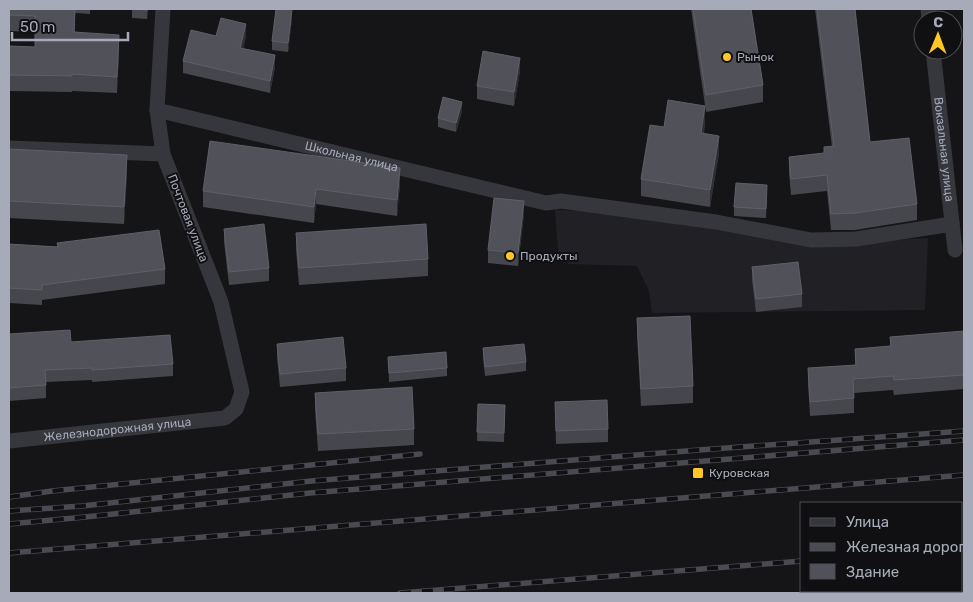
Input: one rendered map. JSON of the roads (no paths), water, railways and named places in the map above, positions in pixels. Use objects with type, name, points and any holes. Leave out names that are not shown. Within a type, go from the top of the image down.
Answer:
[{"type":"street","name":"Почтовая улица","points":[[163,9],[157,110],[163,154],[221,302],[242,392],[236,409],[225,418]]},
{"type":"street","name":"Вокзальная улица","points":[[934,60],[952,224],[961,253]]},
{"type":"street","name":"Школьная улица","points":[[157,110],[546,203],[561,201],[716,222],[811,240],[856,239],[952,224]]},
{"type":"street","points":[[9,148],[163,154]]},
{"type":"street","name":"Железнодорожная улица","points":[[9,441],[225,418]]},
{"type":"railway","points":[[9,511],[82,506],[311,481],[964,431]]},
{"type":"railway","points":[[9,524],[310,493],[964,440]]},
{"type":"railway","points":[[9,497],[420,454]]},
{"type":"railway","points":[[9,553],[964,475]]},
{"type":"railway","points":[[400,593],[800,561]]},
{"type":"place","name":"Рынок","points":[[727,57]]},
{"type":"place","name":"Продукты","points":[[510,256]]},
{"type":"place","name":"Куровская","points":[[698,473]]}]
